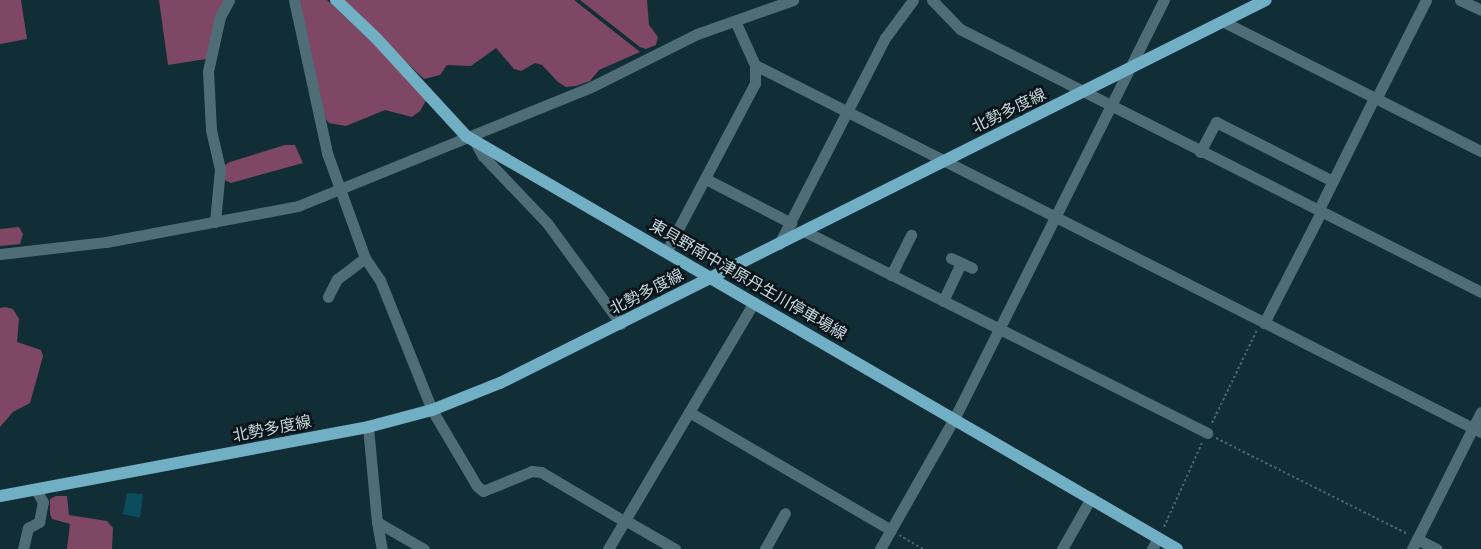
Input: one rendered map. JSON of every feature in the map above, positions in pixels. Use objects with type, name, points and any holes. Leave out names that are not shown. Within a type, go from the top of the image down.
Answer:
[{"type":"main road","name":"東貝野南中津原丹生川停車場線","points":[[336,0],[376,38],[470,138],[1091,498],[1155,544],[1177,549]]},
{"type":"main road","name":"北勢多度線","points":[[0,496],[368,427],[432,410],[500,383],[621,324],[1266,0]]},
{"type":"street","points":[[215,222],[220,169],[210,121],[208,71],[220,16],[229,0]]},
{"type":"street","points":[[294,0],[327,153],[365,258],[380,280],[388,306],[432,410],[483,492],[532,471],[541,472],[675,549]]},
{"type":"street","points":[[0,254],[106,242],[298,206],[470,138],[591,86],[663,49],[735,20],[793,0]]},
{"type":"street","points":[[779,244],[889,32],[913,0]]},
{"type":"street","points":[[932,0],[960,29],[1112,108],[1481,292]]},
{"type":"street","points":[[880,549],[954,419],[1112,108],[1129,69],[1164,0]]},
{"type":"street","points":[[1264,323],[1333,181],[1426,0]]},
{"type":"street","points":[[1460,0],[1481,10]]},
{"type":"street","points":[[666,252],[755,83],[755,65],[735,20]]},
{"type":"street","points":[[1224,22],[1481,152]]},
{"type":"street","points":[[755,65],[1477,430]]},
{"type":"street","points":[[1200,152],[1216,122],[1333,181]]},
{"type":"street","points":[[470,138],[483,156],[547,224],[621,324]]},
{"type":"street","points":[[706,179],[790,223]]},
{"type":"street","points":[[804,231],[1207,433]]},
{"type":"street","points":[[891,275],[911,236]]},
{"type":"street","points":[[328,297],[337,279],[365,258]]},
{"type":"street","points":[[943,301],[961,263]]},
{"type":"street","points":[[608,549],[754,302]]},
{"type":"street","points":[[689,412],[891,530]]},
{"type":"street","points":[[1437,549],[1414,544],[1477,430],[1481,412]]},
{"type":"street","points":[[368,427],[377,522],[382,549]]},
{"type":"street","points":[[23,549],[28,528],[39,522],[43,502],[36,490]]},
{"type":"street","points":[[1062,549],[1091,498]]},
{"type":"street","points":[[765,549],[785,513]]},
{"type":"street","points":[[377,522],[424,549]]},
{"type":"path","points":[[1207,433],[1414,544]]},
{"type":"path","points":[[891,530],[923,549]]},
{"type":"shaded area","points":[[0,0],[21,0],[27,39],[0,44]]},
{"type":"shaded area","points":[[159,0],[224,0],[206,59],[168,65]]},
{"type":"shaded area","points":[[296,0],[327,0],[425,92],[427,99],[420,111],[412,117],[385,110],[346,126],[329,123],[324,117]]},
{"type":"shaded area","points":[[341,0],[574,0],[640,52],[599,70],[590,81],[576,86],[566,87],[558,82],[542,65],[535,63],[521,71],[514,69],[496,48],[471,66],[447,65],[440,75],[424,79]]},
{"type":"shaded area","points":[[580,0],[647,0],[649,25],[658,37],[656,45],[646,49],[640,47]]},
{"type":"shaded area","points":[[285,145],[295,145],[303,163],[231,183],[224,180],[223,166],[230,162]]},
{"type":"shaded area","points":[[19,227],[23,234],[20,244],[0,246],[0,229]]},
{"type":"shaded area","points":[[0,308],[13,309],[19,319],[17,342],[41,350],[43,356],[30,403],[13,412],[0,427]]},
{"type":"shaded area","points":[[56,496],[67,496],[69,515],[107,521],[113,528],[112,549],[67,549],[70,524],[52,519],[50,514],[50,499]]},
{"type":"building","points":[[127,493],[143,494],[140,518],[123,514]]}]
